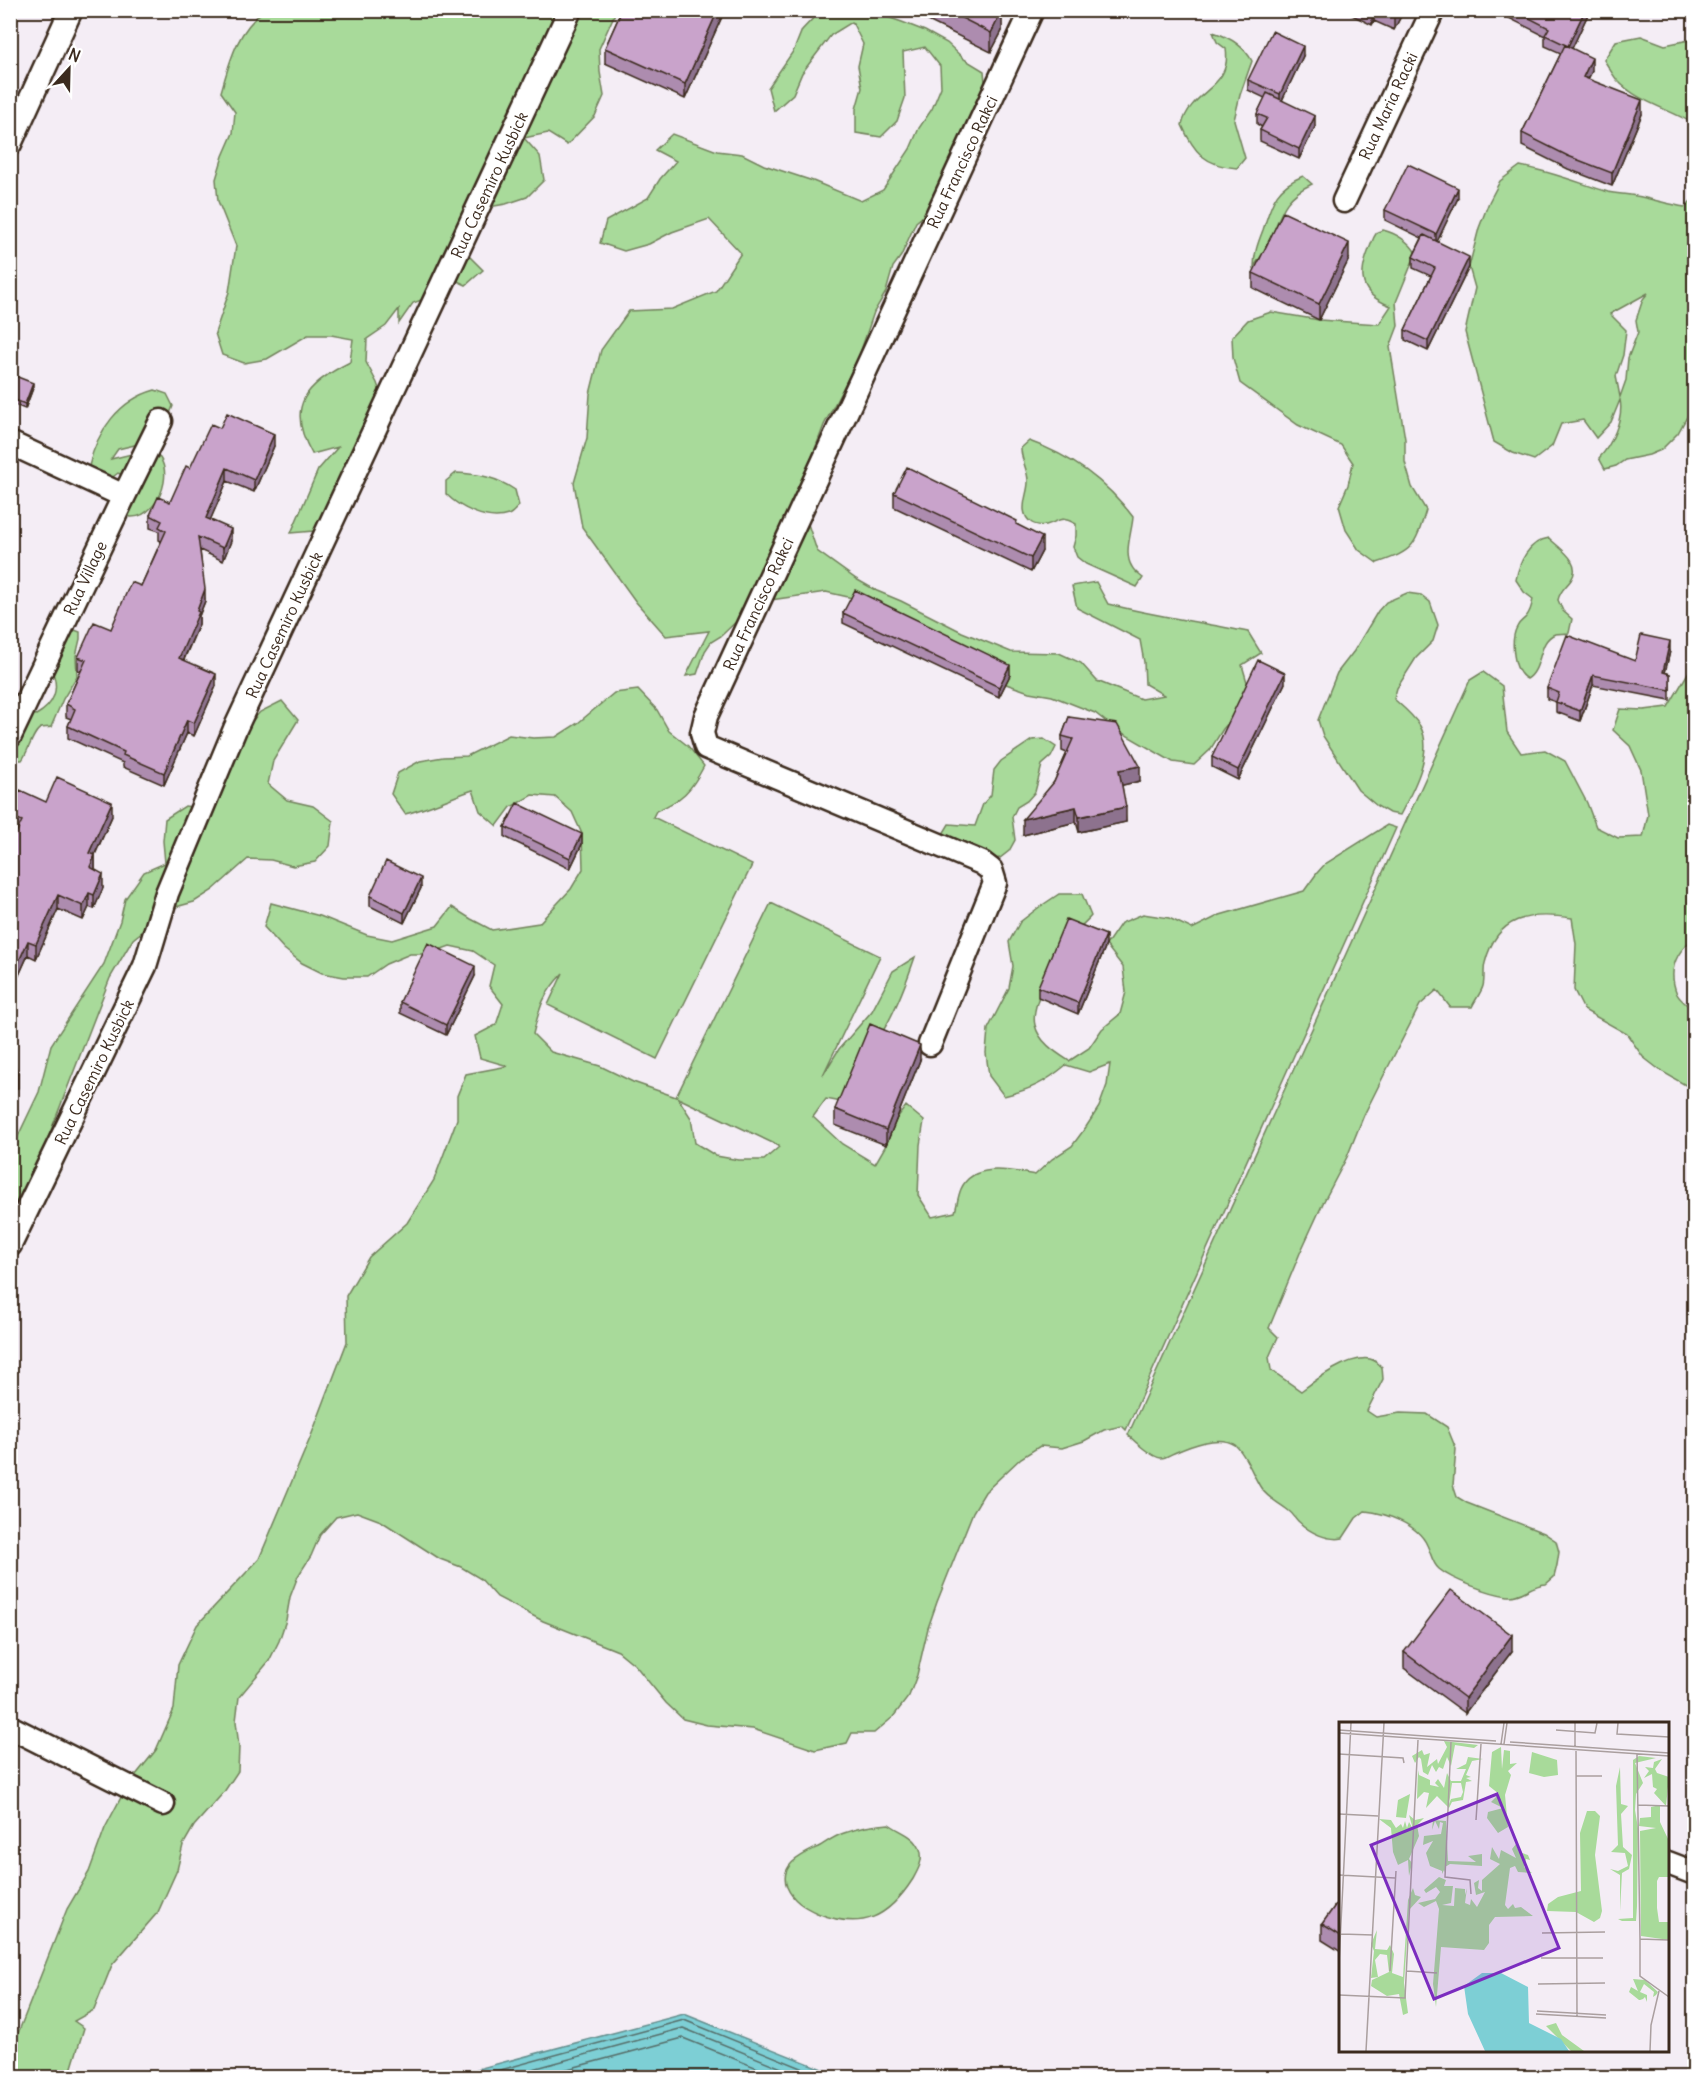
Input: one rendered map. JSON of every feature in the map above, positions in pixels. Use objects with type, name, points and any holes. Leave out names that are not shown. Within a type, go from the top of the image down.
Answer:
[{"type":"street","points":[[10,144],[71,10]]},
{"type":"street","name":"Rua Casemiro Kusbick","points":[[10,1245],[145,966],[168,893],[235,729],[570,10]]},
{"type":"street","name":"Rua Francisco Rakci","points":[[930,1044],[995,883],[991,870],[982,863],[706,747],[702,733],[706,716],[1032,10]]},
{"type":"street","name":"Rua Maria Racki","points":[[1344,201],[1433,10]]},
{"type":"street","name":"Rua Village","points":[[10,736],[161,421]]},
{"type":"street","points":[[10,443],[124,496]]},
{"type":"street","points":[[10,1727],[163,1804]]},
{"type":"street","points":[[1669,1863],[1695,1873]]},
{"type":"green space","points":[[265,10],[554,10],[559,16],[567,11],[616,11],[599,49],[604,96],[595,116],[567,145],[548,133],[524,138],[540,156],[544,180],[527,197],[483,208],[466,253],[483,270],[466,285],[447,276],[435,295],[413,303],[399,323],[399,309],[386,326],[367,339],[366,362],[385,406],[329,514],[314,531],[291,533],[318,470],[338,447],[312,454],[300,422],[304,398],[322,379],[350,362],[353,339],[331,335],[308,335],[267,359],[244,363],[222,355],[215,333],[229,292],[236,246],[218,201],[216,179],[233,133],[235,112],[221,92],[231,58],[241,37],[255,18]]},
{"type":"green space","points":[[820,11],[870,11],[925,31],[947,43],[964,59],[984,71],[986,94],[927,213],[916,222],[901,256],[893,267],[886,292],[874,312],[858,359],[824,425],[798,494],[817,551],[877,591],[962,632],[1011,652],[1059,653],[1081,663],[1097,681],[1141,699],[1164,695],[1145,684],[1140,640],[1077,608],[1072,586],[1096,582],[1108,604],[1248,632],[1261,653],[1242,665],[1249,689],[1239,711],[1223,729],[1210,750],[1194,765],[1173,762],[1114,728],[1095,713],[1052,696],[1029,692],[986,677],[866,601],[826,592],[757,602],[721,636],[711,642],[705,651],[697,674],[686,676],[709,631],[666,636],[636,602],[582,527],[574,483],[587,438],[590,394],[601,350],[629,311],[672,309],[716,291],[741,253],[709,219],[672,232],[649,244],[624,251],[600,243],[606,221],[648,198],[660,179],[676,161],[655,150],[672,134],[717,151],[742,154],[764,165],[813,181],[861,201],[883,190],[910,149],[919,128],[932,109],[941,87],[940,66],[925,47],[903,52],[905,98],[897,121],[881,137],[856,133],[856,109],[862,88],[858,66],[863,44],[852,22],[831,35],[802,73],[793,94],[774,111],[768,88],[794,50],[802,30]]},
{"type":"green space","points":[[1213,32],[1236,43],[1252,61],[1234,120],[1245,158],[1237,168],[1217,164],[1202,156],[1191,143],[1182,125],[1194,104],[1223,73],[1226,49],[1217,42]]},
{"type":"green space","points":[[1641,36],[1665,45],[1689,40],[1694,36],[1694,124],[1644,100],[1625,88],[1604,60],[1616,41]]},
{"type":"green space","points":[[1520,166],[1608,192],[1685,207],[1694,198],[1694,217],[1687,228],[1694,223],[1694,404],[1678,433],[1661,450],[1625,460],[1605,469],[1599,458],[1616,431],[1620,415],[1620,400],[1611,422],[1596,438],[1583,420],[1561,424],[1552,446],[1534,460],[1513,453],[1494,442],[1465,332],[1475,288],[1469,267],[1479,228],[1500,181]],"holes":[[[1648,293],[1643,299],[1636,320],[1638,332],[1628,358],[1626,380],[1620,397],[1616,376],[1623,355],[1626,330],[1610,314]]]},
{"type":"green space","points":[[1303,176],[1312,184],[1293,196],[1287,203],[1267,247],[1254,267],[1258,244],[1276,197],[1286,186]]},
{"type":"green space","points":[[1383,230],[1401,238],[1416,253],[1396,302],[1398,326],[1390,347],[1405,439],[1405,462],[1412,487],[1426,510],[1419,532],[1411,546],[1399,555],[1377,563],[1359,550],[1346,530],[1339,506],[1348,485],[1353,463],[1341,445],[1298,425],[1240,383],[1233,358],[1232,337],[1248,320],[1271,312],[1319,320],[1379,324],[1391,306],[1370,294],[1365,286],[1363,269],[1374,237],[1377,232]]},
{"type":"green space","points":[[155,390],[167,394],[173,406],[169,416],[143,443],[118,449],[111,459],[148,450],[160,458],[164,469],[164,482],[153,506],[143,514],[132,517],[119,514],[107,502],[110,492],[129,478],[118,473],[109,480],[98,477],[89,466],[104,429],[120,409],[142,395]]},
{"type":"green space","points":[[1029,441],[1060,454],[1087,471],[1123,504],[1133,517],[1128,556],[1133,568],[1143,578],[1137,587],[1086,564],[1077,557],[1073,547],[1076,524],[1063,519],[1039,525],[1027,519],[1024,503],[1028,480],[1021,448]]},
{"type":"green space","points":[[456,473],[487,477],[501,482],[515,490],[519,506],[509,514],[500,517],[491,517],[466,509],[446,494],[446,481]]},
{"type":"green space","points":[[1549,538],[1569,556],[1574,567],[1571,580],[1558,600],[1563,611],[1572,619],[1569,633],[1555,634],[1545,643],[1536,669],[1527,679],[1519,670],[1513,648],[1518,625],[1529,613],[1533,599],[1524,592],[1516,580],[1526,553],[1536,543]]},
{"type":"green space","points":[[1407,593],[1421,595],[1430,602],[1438,625],[1433,641],[1416,658],[1397,688],[1394,699],[1412,715],[1420,726],[1425,748],[1420,772],[1400,815],[1389,813],[1377,806],[1358,790],[1323,736],[1318,720],[1337,673],[1354,651],[1378,611],[1386,602]]},
{"type":"green space","points":[[67,627],[80,632],[76,656],[77,676],[63,699],[51,727],[38,730],[22,760],[11,760],[10,704],[36,715],[51,701],[55,690],[52,671]]},
{"type":"green space","points":[[1691,668],[1694,669],[1694,747],[1691,776],[1694,785],[1694,938],[1678,956],[1673,969],[1673,977],[1678,996],[1694,1011],[1694,1090],[1661,1071],[1643,1057],[1627,1034],[1584,1010],[1574,990],[1576,944],[1572,918],[1542,916],[1517,920],[1498,935],[1490,947],[1484,966],[1483,986],[1472,1007],[1450,1007],[1437,990],[1420,1005],[1364,1115],[1347,1157],[1300,1253],[1269,1328],[1278,1337],[1269,1357],[1271,1370],[1301,1391],[1334,1369],[1353,1361],[1370,1359],[1382,1367],[1383,1379],[1367,1411],[1376,1417],[1400,1413],[1427,1414],[1447,1427],[1456,1449],[1453,1485],[1457,1497],[1544,1533],[1556,1541],[1559,1552],[1554,1577],[1546,1584],[1535,1586],[1513,1596],[1501,1595],[1472,1586],[1439,1569],[1423,1538],[1409,1526],[1391,1517],[1365,1511],[1356,1518],[1343,1538],[1319,1535],[1303,1525],[1264,1492],[1243,1454],[1235,1445],[1228,1442],[1205,1442],[1163,1458],[1139,1445],[1128,1435],[1470,680],[1483,672],[1502,686],[1507,732],[1521,753],[1545,750],[1565,761],[1587,803],[1596,827],[1618,838],[1643,837],[1648,815],[1641,770],[1630,746],[1613,730],[1620,709],[1644,710],[1668,707]]},
{"type":"green space","points":[[638,690],[657,710],[669,731],[688,746],[704,766],[685,794],[656,811],[653,817],[752,865],[657,1059],[548,1005],[563,973],[543,1001],[533,1034],[551,1052],[600,1066],[633,1082],[676,1097],[771,903],[880,956],[823,1075],[839,1049],[872,1011],[893,971],[915,957],[888,1022],[860,1065],[847,1079],[847,1103],[826,1099],[813,1117],[842,1144],[875,1164],[886,1145],[891,1126],[906,1106],[924,1121],[920,1145],[918,1195],[932,1217],[955,1212],[961,1189],[975,1174],[1005,1170],[1035,1175],[1052,1159],[1072,1146],[1099,1107],[1107,1085],[1110,1064],[1089,1072],[1066,1065],[1037,1085],[1004,1096],[989,1076],[986,1053],[988,1029],[1009,988],[1013,966],[1009,942],[1020,922],[1059,894],[1082,894],[1091,916],[1069,941],[1055,964],[1041,991],[1034,1015],[1040,1037],[1069,1061],[1089,1048],[1102,1029],[1120,1014],[1126,992],[1123,967],[1106,945],[1121,923],[1143,914],[1169,918],[1192,929],[1220,915],[1304,891],[1325,864],[1387,825],[1396,828],[1126,1430],[1122,1426],[1104,1430],[1084,1441],[1062,1448],[1040,1446],[1021,1458],[985,1492],[973,1512],[937,1602],[909,1696],[893,1717],[874,1733],[852,1733],[847,1743],[815,1750],[753,1729],[707,1725],[683,1719],[666,1703],[635,1665],[618,1651],[543,1621],[497,1597],[481,1579],[461,1567],[440,1559],[381,1521],[357,1512],[336,1517],[320,1535],[311,1556],[298,1576],[279,1641],[269,1661],[239,1697],[236,1721],[239,1747],[238,1771],[224,1792],[194,1826],[183,1845],[177,1870],[158,1912],[112,1965],[94,2010],[74,2021],[84,2028],[69,2077],[11,2078],[11,2051],[67,1909],[89,1872],[105,1828],[127,1786],[156,1750],[174,1709],[178,1665],[197,1625],[259,1559],[311,1436],[347,1342],[346,1296],[369,1257],[407,1223],[434,1180],[457,1119],[457,1096],[466,1074],[508,1066],[480,1058],[475,1036],[496,1025],[503,1004],[489,986],[494,965],[473,951],[450,946],[428,954],[410,954],[386,964],[367,977],[344,977],[322,973],[302,963],[284,949],[264,927],[271,903],[320,916],[367,935],[392,940],[437,926],[452,907],[492,930],[539,923],[571,889],[583,869],[582,834],[572,812],[555,797],[532,795],[511,807],[497,826],[480,811],[473,790],[405,814],[391,794],[398,773],[420,761],[467,756],[509,735],[533,738],[556,737],[578,723],[614,693]],"holes":[[[678,1098],[779,1146],[764,1160],[739,1160],[716,1156],[695,1143],[691,1118]]]},
{"type":"green space","points":[[282,701],[298,720],[273,761],[268,784],[287,800],[313,806],[333,821],[330,846],[315,862],[293,866],[271,860],[248,859],[213,890],[194,902],[172,908],[133,939],[110,978],[41,1156],[11,1212],[10,1153],[39,1092],[51,1045],[104,964],[120,921],[125,899],[144,872],[165,863],[163,841],[165,819],[185,806],[207,809],[245,729],[260,712]]},
{"type":"green space","points":[[1044,739],[1056,747],[1051,757],[1042,765],[1035,792],[1017,807],[1012,817],[1015,840],[1009,851],[1000,858],[989,860],[949,842],[943,834],[949,824],[975,826],[983,804],[991,795],[994,770],[1001,761],[1032,740]]},
{"type":"green space","points":[[889,1824],[914,1840],[920,1849],[921,1857],[913,1879],[904,1892],[884,1912],[861,1920],[847,1921],[817,1913],[799,1903],[792,1896],[785,1879],[789,1866],[794,1861],[841,1834]]},
{"type":"water","points":[[684,2014],[842,2077],[448,2077]]},
{"type":"building","points":[[622,10],[718,10],[685,84],[605,48]]},
{"type":"building","points":[[946,10],[1001,10],[1002,11],[991,33]]},
{"type":"building","points":[[1384,10],[1396,10],[1394,15]]},
{"type":"building","points":[[1514,10],[1585,10],[1568,46],[1545,35],[1549,28]]},
{"type":"building","points":[[1272,31],[1303,46],[1280,94],[1248,80]]},
{"type":"building","points":[[1565,45],[1592,58],[1583,77],[1642,100],[1612,173],[1568,156],[1522,133]]},
{"type":"building","points":[[1267,93],[1315,116],[1299,149],[1260,130],[1267,118],[1257,114]]},
{"type":"building","points":[[1408,164],[1458,188],[1436,234],[1385,210]]},
{"type":"building","points":[[1283,212],[1349,243],[1319,304],[1253,273]]},
{"type":"building","points":[[1424,235],[1469,257],[1428,341],[1405,330],[1435,268],[1413,257]]},
{"type":"building","points":[[10,374],[33,383],[25,404],[10,398]]},
{"type":"building","points":[[227,413],[274,434],[254,480],[227,468],[206,518],[231,529],[223,548],[198,537],[205,589],[197,611],[199,612],[179,658],[216,674],[194,723],[187,720],[164,773],[123,755],[124,752],[68,726],[75,709],[66,704],[86,660],[78,657],[94,622],[111,629],[131,582],[141,586],[166,531],[159,527],[162,521],[150,515],[158,497],[170,502],[186,466],[190,468],[211,424],[220,428]]},
{"type":"building","points":[[907,467],[1017,521],[1016,524],[1042,537],[1031,558],[894,493]]},
{"type":"building","points":[[855,590],[1010,665],[999,687],[843,613]]},
{"type":"building","points":[[1567,635],[1635,661],[1641,635],[1670,641],[1663,672],[1670,674],[1670,690],[1593,675],[1580,711],[1556,702],[1559,693],[1547,688]]},
{"type":"building","points":[[1258,660],[1285,673],[1238,770],[1212,757]]},
{"type":"building","points":[[1069,717],[1117,724],[1140,766],[1119,770],[1126,807],[1079,817],[1076,807],[1023,819],[1054,782],[1073,739],[1062,736]]},
{"type":"building","points":[[57,777],[112,802],[89,853],[95,855],[90,867],[103,874],[94,895],[89,893],[83,906],[58,895],[36,944],[28,941],[10,981],[10,846],[22,821],[10,816],[10,811],[20,790],[46,802]]},
{"type":"building","points":[[517,803],[582,834],[570,858],[505,827]]},
{"type":"building","points":[[386,861],[421,878],[404,913],[370,896]]},
{"type":"building","points":[[1066,919],[1106,935],[1078,1003],[1038,987]]},
{"type":"building","points":[[428,943],[475,966],[446,1025],[400,1002]]},
{"type":"building","points":[[870,1024],[920,1045],[886,1130],[835,1109]]},
{"type":"building","points":[[10,1057],[18,1073],[10,1076]]},
{"type":"building","points":[[1451,1590],[1512,1635],[1465,1698],[1404,1652]]},
{"type":"building","points":[[1339,1900],[1339,1935],[1322,1924]]}]
